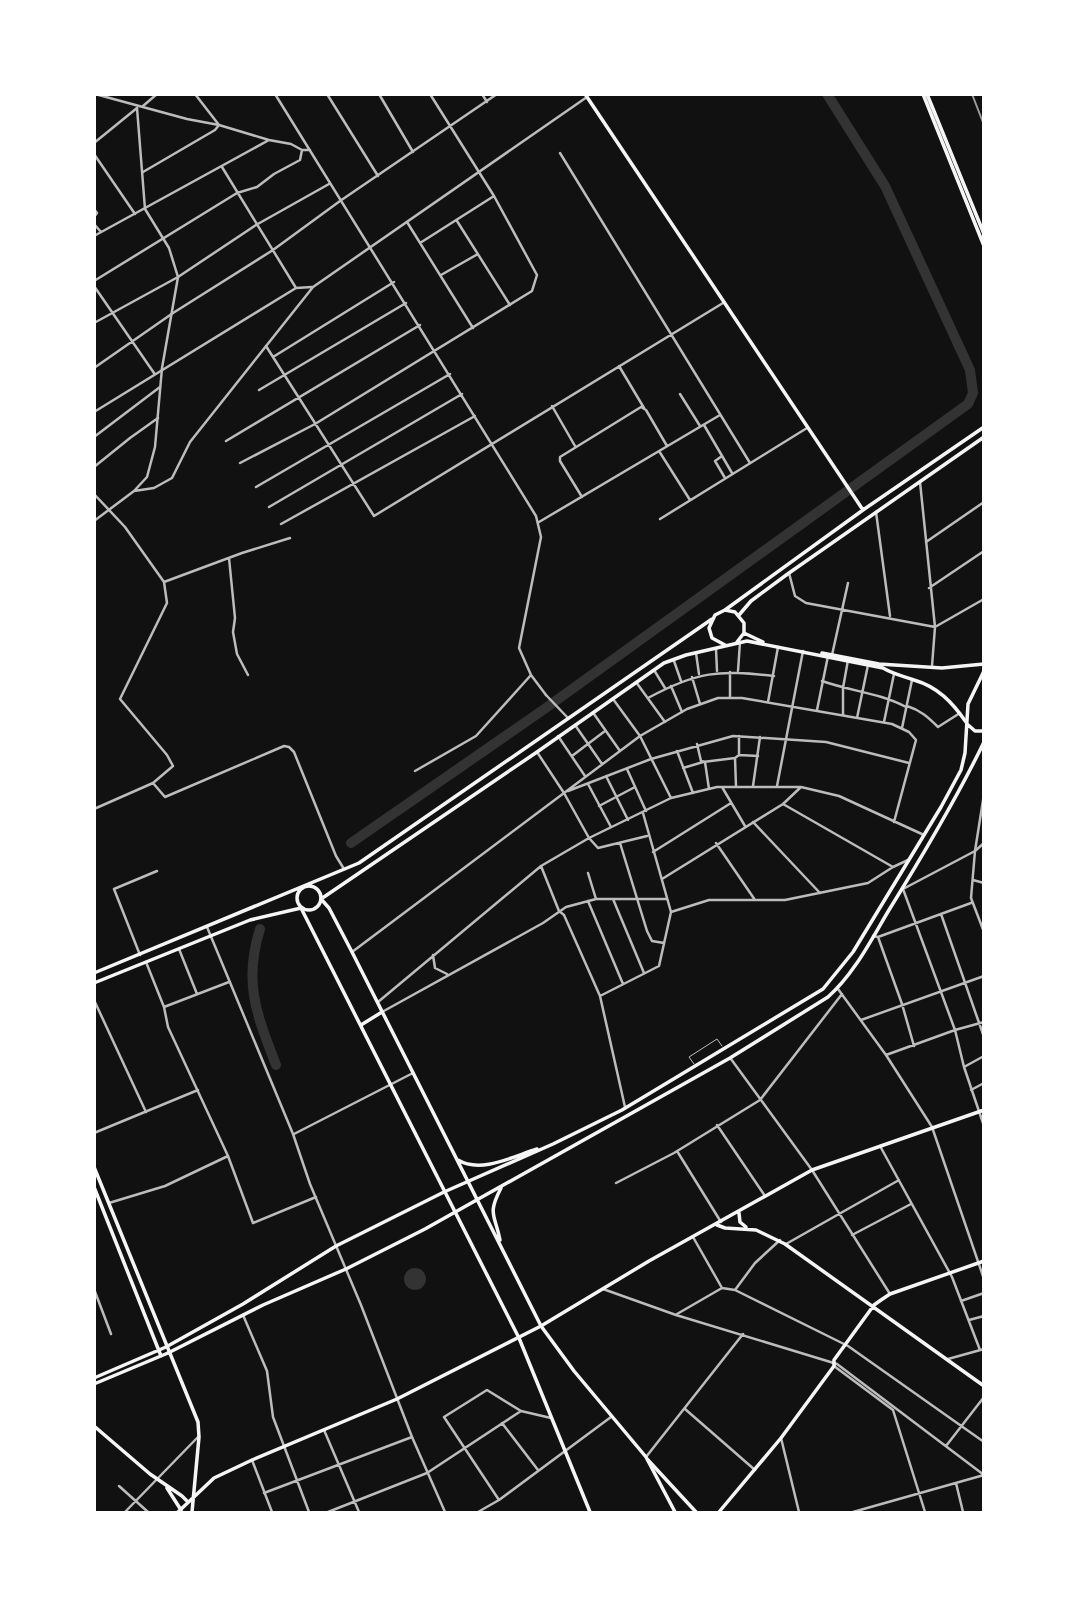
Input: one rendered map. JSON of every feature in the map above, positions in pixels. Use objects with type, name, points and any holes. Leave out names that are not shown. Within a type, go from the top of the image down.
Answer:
[{"type":"main road","points":[[925,94],[984,234]]},
{"type":"main road","points":[[925,94],[984,246]]},
{"type":"main road","points":[[587,95],[863,510]]},
{"type":"main road","points":[[94,974],[359,863],[984,427]]},
{"type":"main road","points":[[739,615],[751,601],[789,573],[984,437]]},
{"type":"main road","points":[[725,610],[739,615],[744,623],[744,632],[738,643]]},
{"type":"main road","points":[[712,619],[710,634],[716,642],[725,646]]},
{"type":"main road","points":[[744,632],[758,640],[883,668],[941,692],[972,730],[984,731]]},
{"type":"main road","points":[[94,983],[263,915],[302,908],[312,910],[321,900],[636,682],[674,659],[747,641],[879,664],[932,667],[984,664]]},
{"type":"main road","points":[[94,1378],[166,1347],[243,1304],[336,1246],[444,1192],[553,1144],[625,1108],[823,989],[853,952],[961,770],[971,696],[984,671]]},
{"type":"main road","points":[[94,1384],[168,1353],[243,1315],[346,1269],[454,1213],[807,1012],[838,989],[876,937],[962,787],[982,744]]},
{"type":"main road","points":[[590,1513],[519,1338],[297,899],[298,892],[303,888],[317,890],[321,900],[329,908],[541,1326],[611,1417],[696,1513]]},
{"type":"main road","points":[[361,1025],[382,1012]]},
{"type":"main road","points":[[163,1484],[179,1511],[214,1478],[285,1445],[397,1399],[519,1338],[811,1170],[981,1111]]},
{"type":"main road","points":[[454,1156],[467,1165],[475,1166],[553,1144]]},
{"type":"main road","points":[[94,1167],[195,1415],[199,1437],[190,1501],[192,1512]]},
{"type":"main road","points":[[94,1187],[161,1356]]},
{"type":"main road","points":[[500,1245],[492,1214],[494,1201],[501,1187]]},
{"type":"main road","points":[[739,1212],[740,1222],[748,1228],[780,1240],[984,1385]]},
{"type":"main road","points":[[719,1223],[724,1228],[748,1228]]},
{"type":"main road","points":[[719,1513],[781,1438],[874,1306],[890,1294],[984,1261]]},
{"type":"main road","points":[[94,1426],[163,1484],[190,1501]]},
{"type":"main road","points":[[646,1457],[675,1513]]},
{"type":"street","points":[[94,143],[157,94]]},
{"type":"street","points":[[275,94],[340,201],[407,303],[539,522],[541,537],[519,648],[531,675],[567,717]]},
{"type":"street","points":[[327,94],[378,176]]},
{"type":"street","points":[[379,94],[413,152]]},
{"type":"street","points":[[240,463],[316,424],[532,291],[537,275],[495,196],[449,128],[430,94]]},
{"type":"street","points":[[482,94],[487,102]]},
{"type":"street","points":[[94,368],[173,313],[273,250],[497,94]]},
{"type":"street","points":[[196,95],[219,125]]},
{"type":"street","points":[[134,491],[154,488],[172,478],[190,442],[313,287],[587,95]]},
{"type":"street","points":[[98,96],[310,150]]},
{"type":"street","points":[[94,521],[134,491],[146,477],[155,447],[162,368],[178,277],[169,248],[145,209],[137,108]]},
{"type":"street","points":[[143,172],[215,130],[219,125]]},
{"type":"street","points":[[94,236],[269,140]]},
{"type":"street","points":[[154,373],[94,284],[237,194],[257,187],[300,160],[302,150]]},
{"type":"street","points":[[560,153],[750,463]]},
{"type":"street","points":[[94,154],[135,214]]},
{"type":"street","points":[[222,167],[296,288]]},
{"type":"street","points":[[94,323],[178,277],[256,225],[330,184]]},
{"type":"street","points":[[420,243],[495,196]]},
{"type":"street","points":[[94,209],[97,213],[94,217]]},
{"type":"street","points":[[457,221],[510,305]]},
{"type":"street","points":[[407,222],[473,328]]},
{"type":"street","points":[[94,224],[101,232]]},
{"type":"street","points":[[440,275],[478,254]]},
{"type":"street","points":[[273,357],[394,282]]},
{"type":"street","points":[[95,410],[296,288],[313,287]]},
{"type":"street","points":[[259,390],[407,303]]},
{"type":"street","points":[[266,346],[374,516],[723,303]]},
{"type":"street","points":[[226,441],[420,325]]},
{"type":"street","points":[[619,366],[667,446]]},
{"type":"street","points":[[256,487],[450,374]]},
{"type":"street","points":[[94,437],[160,387]]},
{"type":"street","points":[[269,507],[462,394]]},
{"type":"street","points":[[680,394],[732,473]]},
{"type":"street","points":[[552,406],[576,447]]},
{"type":"street","points":[[582,497],[559,459],[641,407],[644,408]]},
{"type":"street","points":[[539,522],[720,414]]},
{"type":"street","points":[[281,524],[475,416]]},
{"type":"street","points":[[94,467],[159,418]]},
{"type":"street","points":[[660,519],[807,428]]},
{"type":"street","points":[[659,451],[690,500]]},
{"type":"street","points":[[722,456],[715,461],[725,478]]},
{"type":"street","points":[[920,482],[934,627],[932,667]]},
{"type":"street","points":[[94,494],[125,527],[164,582],[167,603],[120,699],[167,755],[173,766],[153,783],[94,809]]},
{"type":"street","points":[[926,542],[984,502]]},
{"type":"street","points":[[876,512],[890,617]]},
{"type":"street","points":[[164,582],[290,538]]},
{"type":"street","points":[[929,588],[984,551]]},
{"type":"street","points":[[229,558],[233,632],[237,654],[248,675]]},
{"type":"street","points":[[789,573],[795,596],[807,603],[934,627],[984,599]]},
{"type":"street","points":[[817,710],[848,583]]},
{"type":"street","points":[[738,643],[738,672]]},
{"type":"street","points":[[768,702],[778,647]]},
{"type":"street","points":[[716,649],[717,672]]},
{"type":"street","points":[[777,786],[803,651]]},
{"type":"street","points":[[696,653],[699,675]]},
{"type":"street","points":[[674,659],[681,681]]},
{"type":"street","points":[[844,715],[843,688],[848,660]]},
{"type":"street","points":[[857,718],[868,665]]},
{"type":"street","points":[[654,670],[665,689]]},
{"type":"street","points":[[730,672],[730,698]]},
{"type":"street","points":[[648,698],[699,675],[738,672],[774,676]]},
{"type":"street","points":[[884,722],[894,674]]},
{"type":"street","points":[[415,771],[476,736],[531,675]]},
{"type":"street","points":[[692,677],[700,704]]},
{"type":"street","points":[[902,728],[912,680]]},
{"type":"street","points":[[822,681],[862,693],[888,697],[923,713],[938,727],[960,713]]},
{"type":"street","points":[[636,682],[665,722]]},
{"type":"street","points":[[671,686],[682,712]]},
{"type":"street","points":[[613,698],[640,736],[671,798]]},
{"type":"street","points":[[352,952],[640,736],[682,712],[718,698],[794,706],[884,722],[902,728],[916,740],[894,822]]},
{"type":"street","points":[[593,712],[620,751]]},
{"type":"street","points":[[575,725],[602,764]]},
{"type":"street","points":[[572,756],[605,731]]},
{"type":"street","points":[[558,736],[585,776]]},
{"type":"street","points":[[564,793],[697,744],[739,736],[826,742],[909,764]]},
{"type":"street","points":[[736,787],[739,736]]},
{"type":"street","points":[[753,786],[760,737]]},
{"type":"street","points":[[697,744],[705,762],[709,789]]},
{"type":"street","points":[[982,744],[984,753]]},
{"type":"street","points":[[153,783],[165,797],[284,746],[289,747],[294,752],[331,845],[345,870]]},
{"type":"street","points":[[677,751],[692,793]]},
{"type":"street","points":[[537,752],[589,838],[598,848],[649,835]]},
{"type":"street","points":[[684,768],[737,756],[758,756]]},
{"type":"street","points":[[600,996],[659,966],[671,912],[644,812],[626,768]]},
{"type":"street","points":[[606,776],[628,820]]},
{"type":"street","points":[[587,783],[611,827]]},
{"type":"street","points":[[377,1003],[541,866],[589,838],[671,798],[722,787],[802,787],[839,796],[924,835]]},
{"type":"street","points":[[722,787],[745,826]]},
{"type":"street","points":[[661,880],[716,843],[783,804],[802,787]]},
{"type":"street","points":[[599,806],[635,788]]},
{"type":"street","points":[[984,794],[983,818],[975,851],[971,903],[984,932]]},
{"type":"street","points":[[653,852],[731,803]]},
{"type":"street","points":[[783,804],[893,867]]},
{"type":"street","points":[[752,822],[820,893]]},
{"type":"street","points":[[620,843],[635,899],[652,941],[664,943]]},
{"type":"street","points":[[716,843],[755,900]]},
{"type":"street","points":[[984,843],[975,851],[903,889],[954,1030],[984,1126]]},
{"type":"street","points":[[671,912],[709,900],[785,900],[868,883],[909,859]]},
{"type":"street","points":[[541,866],[559,911],[564,915],[600,996],[625,1108]]},
{"type":"street","points":[[140,955],[114,889],[157,871]]},
{"type":"street","points":[[588,873],[596,899]]},
{"type":"street","points":[[973,880],[984,881]]},
{"type":"street","points":[[382,1012],[542,923],[566,906],[596,899],[667,899]]},
{"type":"street","points":[[612,899],[645,974]]},
{"type":"street","points":[[588,901],[624,984]]},
{"type":"street","points":[[914,1046],[902,1004],[876,937],[971,903]]},
{"type":"street","points":[[942,914],[984,1037]]},
{"type":"street","points":[[207,927],[445,1513]]},
{"type":"street","points":[[179,949],[197,994]]},
{"type":"street","points":[[433,955],[435,968],[447,974]]},
{"type":"street","points":[[146,962],[164,1007],[168,1027],[228,1156],[253,1223],[316,1197]]},
{"type":"street","points":[[862,1020],[984,976]]},
{"type":"street","points":[[164,1007],[229,982]]},
{"type":"street","points":[[838,989],[886,1055],[932,1128],[984,1279]]},
{"type":"street","points":[[616,1183],[677,1151],[760,1100],[842,994]]},
{"type":"street","points":[[94,1000],[146,1112]]},
{"type":"street","points":[[886,1055],[981,1023]]},
{"type":"street","points":[[964,1067],[984,1056]]},
{"type":"street","points":[[730,1058],[811,1170],[890,1294]]},
{"type":"street","points":[[293,1134],[413,1073]]},
{"type":"street","points":[[971,1090],[984,1083]]},
{"type":"street","points":[[94,1133],[198,1090]]},
{"type":"street","points":[[717,1125],[765,1196]]},
{"type":"street","points":[[880,1146],[949,1273],[982,1349],[948,1359]]},
{"type":"street","points":[[677,1151],[719,1223]]},
{"type":"street","points":[[109,1203],[165,1186],[228,1156]]},
{"type":"street","points":[[785,1244],[899,1180]]},
{"type":"street","points":[[852,1235],[912,1204]]},
{"type":"street","points":[[693,1237],[722,1288]]},
{"type":"street","points":[[735,1290],[755,1264],[780,1240]]},
{"type":"street","points":[[676,1315],[722,1288],[735,1290],[846,1344],[984,1442]]},
{"type":"street","points":[[94,1289],[111,1334]]},
{"type":"street","points":[[603,1289],[834,1365],[984,1475]]},
{"type":"street","points":[[961,1301],[984,1293]]},
{"type":"street","points":[[243,1315],[267,1371],[273,1417],[299,1480],[309,1513]]},
{"type":"street","points":[[969,1320],[984,1316]]},
{"type":"street","points":[[646,1457],[743,1334]]},
{"type":"street","points":[[834,1365],[893,1410],[925,1513]]},
{"type":"street","points":[[499,1500],[444,1417],[487,1390],[521,1411],[551,1419]]},
{"type":"street","points":[[946,1446],[984,1397]]},
{"type":"street","points":[[685,1409],[755,1469]]},
{"type":"street","points":[[328,1513],[427,1474],[521,1411]]},
{"type":"street","points":[[478,1513],[611,1417]]},
{"type":"street","points":[[502,1423],[538,1471]]},
{"type":"street","points":[[324,1430],[359,1513]]},
{"type":"street","points":[[125,1513],[199,1437]]},
{"type":"street","points":[[264,1493],[412,1437]]},
{"type":"street","points":[[781,1438],[799,1513]]},
{"type":"street","points":[[252,1460],[272,1513]]},
{"type":"street","points":[[854,1512],[984,1475]]},
{"type":"street","points":[[956,1483],[964,1513]]},
{"type":"street","points":[[119,1486],[148,1513]]},
{"type":"lane","points":[[694,1066],[689,1057],[717,1039],[724,1048]]},
{"type":"shaded area","points":[[415,1268],[423,1271],[426,1279],[423,1287],[415,1290],[407,1287],[404,1279],[407,1271]]},
{"type":"waterway","points":[[351,843],[543,710],[968,404],[973,393],[970,370],[885,186],[827,94]]},
{"type":"waterway","points":[[260,929],[253,966],[254,998],[276,1065]]},
{"type":"railway","points":[[972,94],[984,125]]}]
